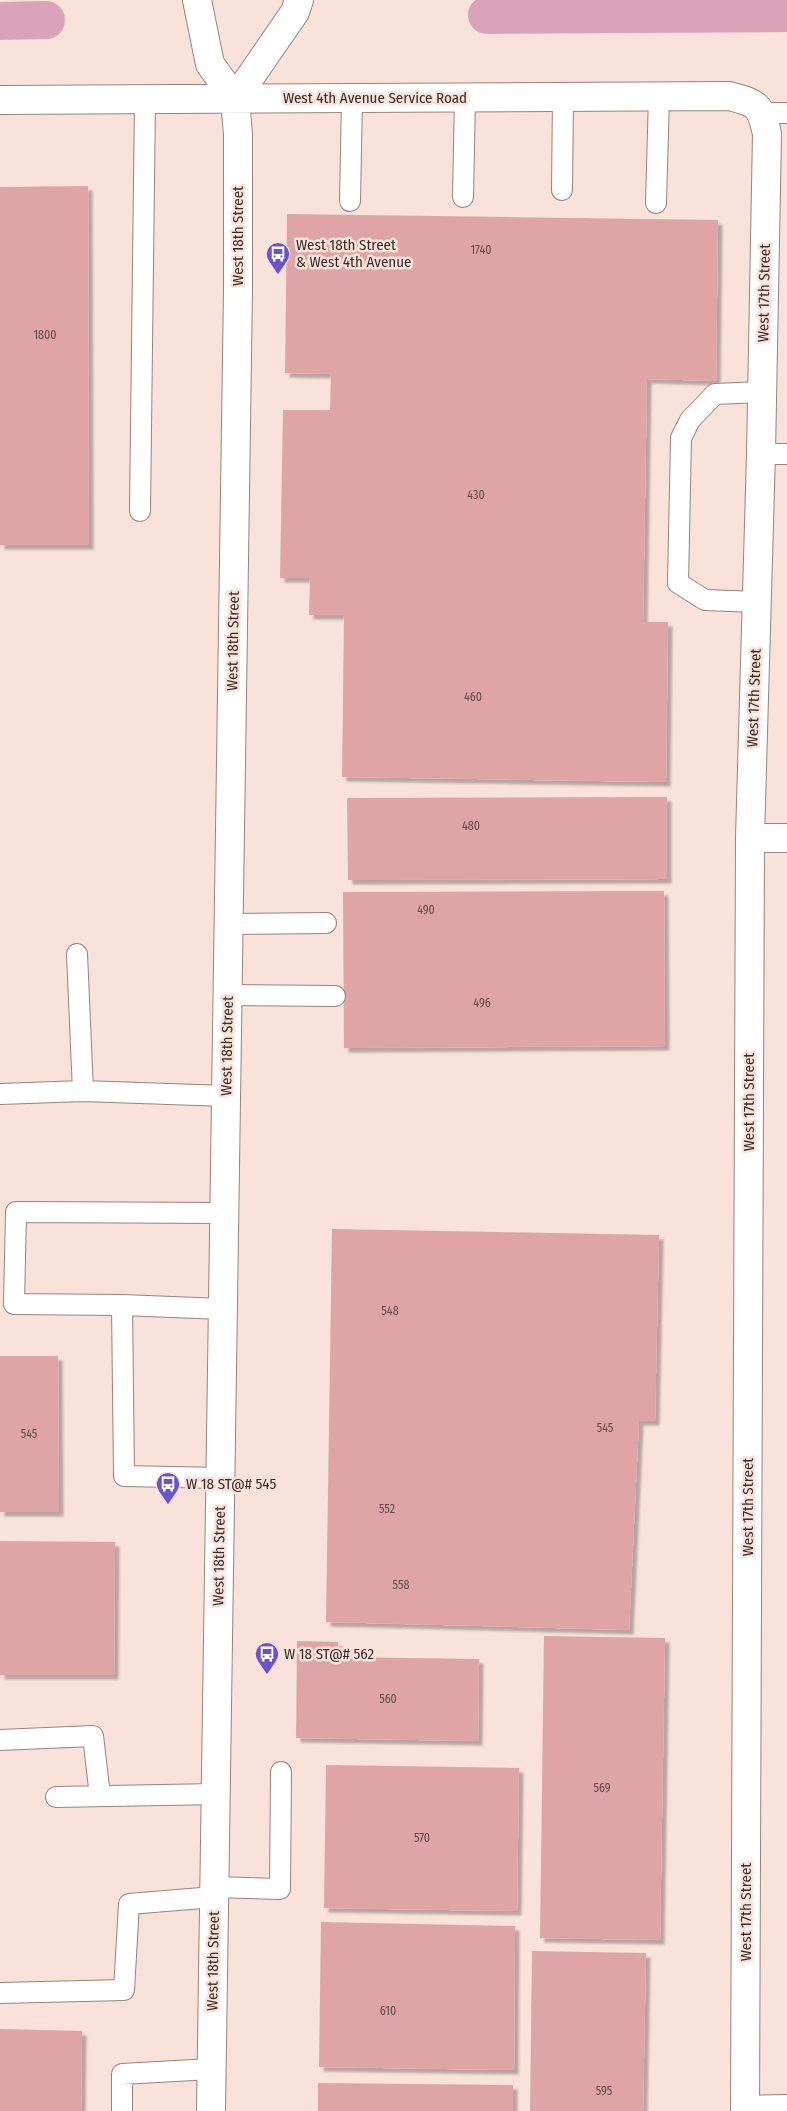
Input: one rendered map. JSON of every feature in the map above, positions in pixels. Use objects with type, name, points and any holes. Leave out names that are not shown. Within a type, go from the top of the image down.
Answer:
[{"type":"street","points":[[197,0],[210,64],[235,99],[295,12],[299,0]]},
{"type":"street","name":"West 4th Avenue Service Road","points":[[0,100],[729,96],[766,109]]},
{"type":"street","name":"West 18th Street","points":[[211,2111],[238,252],[238,135],[235,99]]},
{"type":"street","name":"West 17th Street","points":[[745,2111],[750,838],[757,602],[774,454],[762,392],[766,109]]},
{"type":"street","points":[[750,838],[787,838]]},
{"type":"street","points":[[745,2111],[787,2109]]},
{"type":"lane","points":[[656,203],[659,96]]},
{"type":"lane","points":[[350,200],[352,97]]},
{"type":"lane","points":[[464,197],[465,97]]},
{"type":"lane","points":[[562,190],[563,97]]},
{"type":"lane","points":[[140,511],[145,99]]},
{"type":"lane","points":[[757,602],[705,600],[678,583],[681,438],[690,420],[715,394],[762,392]]},
{"type":"lane","points":[[228,924],[326,923]]},
{"type":"lane","points":[[77,954],[83,1091]]},
{"type":"lane","points":[[227,995],[335,996]]},
{"type":"lane","points":[[0,1094],[83,1091],[226,1096]]},
{"type":"lane","points":[[223,1309],[122,1305],[14,1304],[16,1212],[224,1213]]},
{"type":"lane","points":[[122,1305],[124,1476],[220,1478]]},
{"type":"lane","points":[[0,1740],[93,1736],[100,1796]]},
{"type":"lane","points":[[0,1993],[124,1990],[128,1904],[214,1892],[280,1889],[281,1772]]},
{"type":"lane","points":[[56,1797],[216,1794]]},
{"type":"lane","points":[[122,2111],[122,2074],[211,2069]]},
{"type":"building","points":[[88,186],[89,545],[0,545],[0,187]]},
{"type":"building","points":[[287,214],[718,220],[716,381],[647,379],[643,622],[668,622],[666,782],[342,777],[344,615],[309,615],[310,578],[280,578],[283,410],[330,410],[331,374],[285,373]]},
{"type":"building","points":[[667,797],[667,879],[348,880],[347,798]]},
{"type":"building","points":[[664,891],[665,1046],[344,1048],[343,892]]},
{"type":"building","points":[[332,1229],[659,1235],[655,1421],[639,1421],[629,1630],[326,1622]]},
{"type":"building","points":[[0,1356],[58,1356],[59,1512],[0,1512]]},
{"type":"building","points":[[0,1541],[115,1542],[114,1675],[0,1675]]},
{"type":"building","points":[[544,1636],[665,1638],[660,1940],[540,1938]]},
{"type":"building","points":[[297,1641],[338,1642],[338,1657],[479,1659],[478,1741],[296,1738]]},
{"type":"building","points":[[326,1765],[519,1768],[517,1911],[324,1908]]},
{"type":"building","points":[[321,1922],[515,1926],[514,2070],[319,2067]]},
{"type":"building","points":[[532,1951],[646,1953],[643,2111],[530,2111]]},
{"type":"building","points":[[0,2029],[82,2031],[81,2111],[0,2111]]},
{"type":"building","points":[[318,2083],[513,2085],[513,2111],[318,2111]]},
{"type":"waterway","points":[[487,15],[787,13]]},
{"type":"waterway","points":[[0,21],[46,20]]},
{"type":"place","name":"West 18th Street & West 4th Avenue","points":[[278,275]]},
{"type":"place","name":"W 18 ST@# 545","points":[[168,1505]]},
{"type":"place","name":"W 18 ST@# 562","points":[[267,1675]]}]
